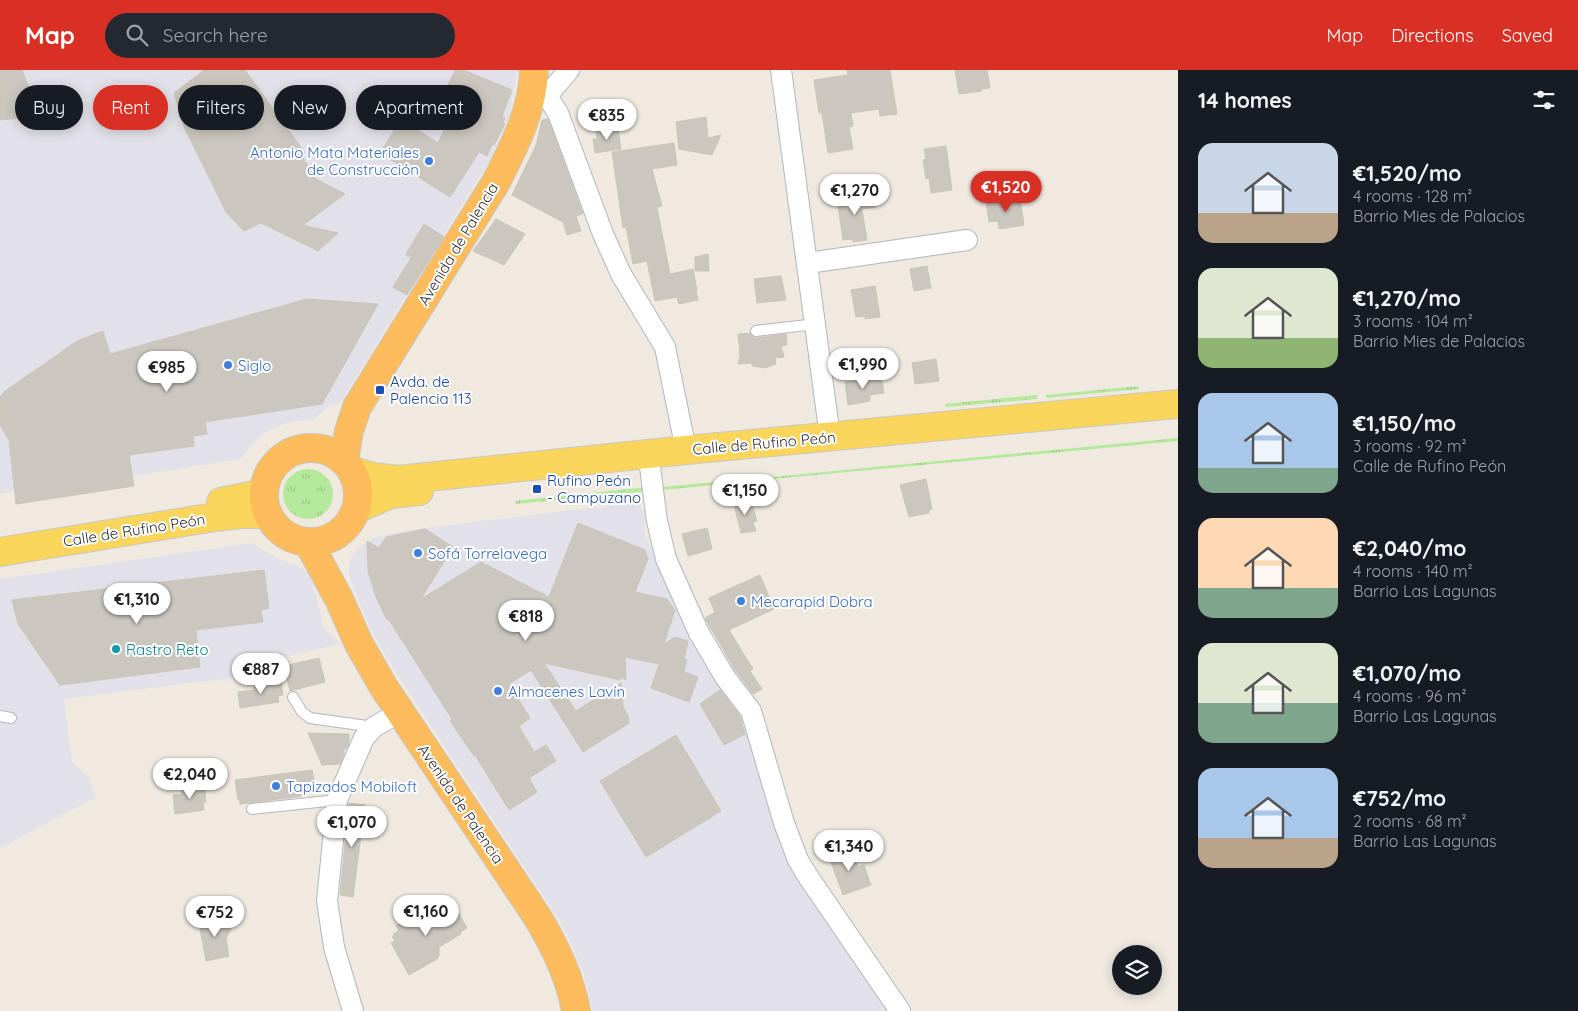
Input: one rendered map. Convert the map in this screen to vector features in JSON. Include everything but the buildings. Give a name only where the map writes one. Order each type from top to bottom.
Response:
[{"type":"highway","name":"Avenida de Palencia","points":[[348,466],[349,431],[357,407],[496,182],[514,148],[530,101],[538,85]]},
{"type":"highway","name":"Avenida de Palencia","points":[[316,448],[357,407]]},
{"type":"highway","points":[[316,448],[331,452],[348,466],[356,483],[358,496],[356,509],[344,528],[322,540],[308,542],[284,534],[275,525],[266,504],[267,478],[274,465],[286,455],[300,449],[316,448]]},
{"type":"highway","name":"Avenida de Palencia","points":[[334,535],[339,599]]},
{"type":"highway","name":"Avenida de Palencia","points":[[308,542],[339,599],[366,658],[538,918],[553,944],[565,972],[576,1011]]},
{"type":"main road","name":"Calle de Rufino Peón","points":[[348,466],[373,477],[398,480],[686,450],[1178,404]]},
{"type":"main road","name":"Calle de Rufino Peón","points":[[356,509],[391,494],[400,493],[650,467],[1178,418]]},
{"type":"main road","name":"Calle de Rufino Peón","points":[[0,536],[212,504],[266,504]]},
{"type":"main road","name":"Calle de Rufino Peón","points":[[0,552],[241,514],[266,504]]},
{"type":"street","points":[[569,70],[538,85],[558,113],[603,234],[621,274],[665,347],[686,450]]},
{"type":"street","points":[[781,70],[830,437]]},
{"type":"street","points":[[808,263],[967,240]]},
{"type":"street","points":[[650,467],[657,521],[666,559],[699,634],[726,677],[751,711],[784,823],[798,860],[900,1011]]},
{"type":"street","points":[[353,1011],[334,947],[327,901],[337,800],[364,738],[374,727],[400,712]]},
{"type":"lane","points":[[756,331],[816,324]]},
{"type":"lane","points":[[293,697],[302,712],[310,718],[374,727]]},
{"type":"lane","points":[[0,716],[11,718]]},
{"type":"lane","points":[[252,809],[337,800]]},
{"type":"shaded area","points":[[0,70],[518,70],[508,120],[491,158],[340,403],[330,405],[313,420],[293,421],[265,432],[241,459],[132,476],[134,486],[16,503],[14,491],[0,494]]},
{"type":"shaded area","name":"Almacenes Lavín","points":[[641,502],[641,510],[645,510],[644,534],[727,687],[700,703],[724,744],[749,731],[793,866],[893,1011],[593,1011],[584,974],[565,929],[397,674],[371,630],[352,584],[349,572],[350,560],[359,547],[375,537],[425,528]]},
{"type":"shaded area","name":"Rastro Reto","points":[[252,543],[280,560],[301,567],[308,573],[313,584],[323,626],[340,644],[282,657],[285,671],[64,699],[72,762],[89,778],[96,797],[0,848],[0,579]]},
{"type":"green space","points":[[1139,386],[1139,389],[1046,398],[1046,395]]},
{"type":"green space","points":[[1037,395],[1037,399],[946,407],[945,404]]},
{"type":"green space","points":[[1178,438],[1178,441],[730,483],[730,481]]},
{"type":"green space","points":[[308,469],[318,471],[326,476],[331,484],[333,494],[331,504],[326,512],[318,517],[308,519],[298,517],[290,512],[285,504],[283,494],[285,484],[290,476],[298,471]]},
{"type":"green space","points":[[714,482],[714,485],[663,490],[663,487]]},
{"type":"green space","points":[[648,487],[649,491],[516,504],[515,501]]},
{"type":"place","name":"Antonio Mata Materiales de Construcción","points":[[429,161]]},
{"type":"place","name":"Siglo","points":[[228,365]]},
{"type":"place","name":"Avda. de Palencia 113","points":[[380,390]]},
{"type":"place","name":"Rufino Peón - Campuzano","points":[[537,489]]},
{"type":"place","name":"Sofá Torrelavega","points":[[418,553]]},
{"type":"place","name":"Mecarapid Dobra","points":[[741,601]]},
{"type":"place","name":"Rastro Reto","points":[[116,649]]},
{"type":"place","name":"Almacenes Lavín","points":[[498,691]]},
{"type":"place","name":"Tapizados Mobiloft","points":[[276,786]]}]
